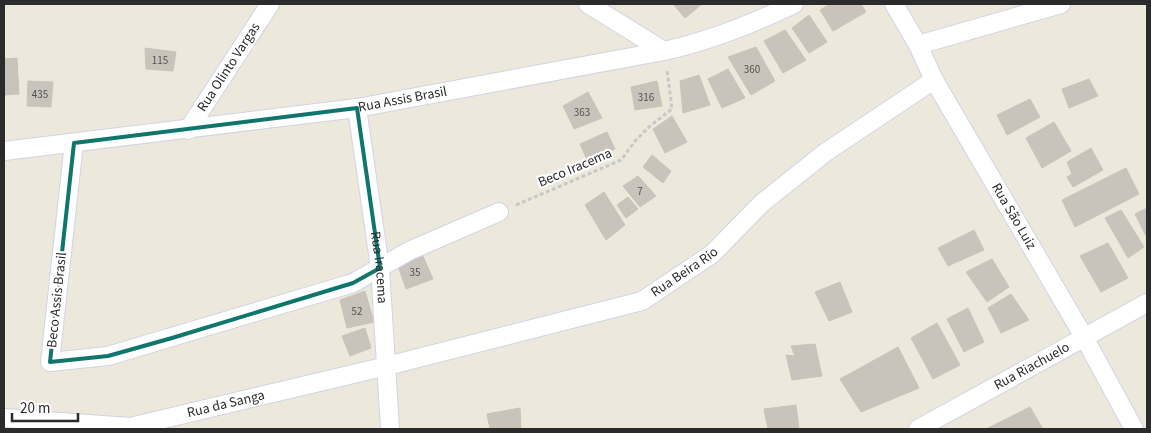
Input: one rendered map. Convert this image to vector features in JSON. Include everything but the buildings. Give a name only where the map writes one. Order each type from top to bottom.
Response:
[{"type":"street","name":"Rua Olinto Vargas","points":[[188,130],[270,4]]},
{"type":"street","points":[[588,4],[664,51]]},
{"type":"street","name":"Rua Assis Brasil","points":[[4,151],[358,108],[694,45],[759,21],[794,4]]},
{"type":"street","name":"Rua São Luiz","points":[[894,4],[918,45],[934,80],[1084,337],[1134,429]]},
{"type":"street","points":[[918,45],[1060,4]]},
{"type":"street","name":"Rua Beira Rio","points":[[387,366],[642,301],[712,254],[762,203],[826,152],[934,80]]},
{"type":"street","name":"Rua Iracema","points":[[358,108],[380,268],[390,429]]},
{"type":"street","name":"Beco Assis Brasil","points":[[74,143],[50,362],[108,356],[172,338],[353,283],[380,268]]},
{"type":"street","points":[[380,268],[409,251],[499,212]]},
{"type":"street","name":"Rua Riachuelo","points":[[918,429],[1147,303]]},
{"type":"street","name":"Rua da Sanga","points":[[4,418],[130,427],[387,366]]},
{"type":"path","name":"Beco Iracema","points":[[499,212],[621,160],[636,140],[672,109],[664,51]]},
{"type":"highlighted area","points":[[357,108],[380,268],[353,283],[172,338],[108,356],[50,362],[74,143]]}]
